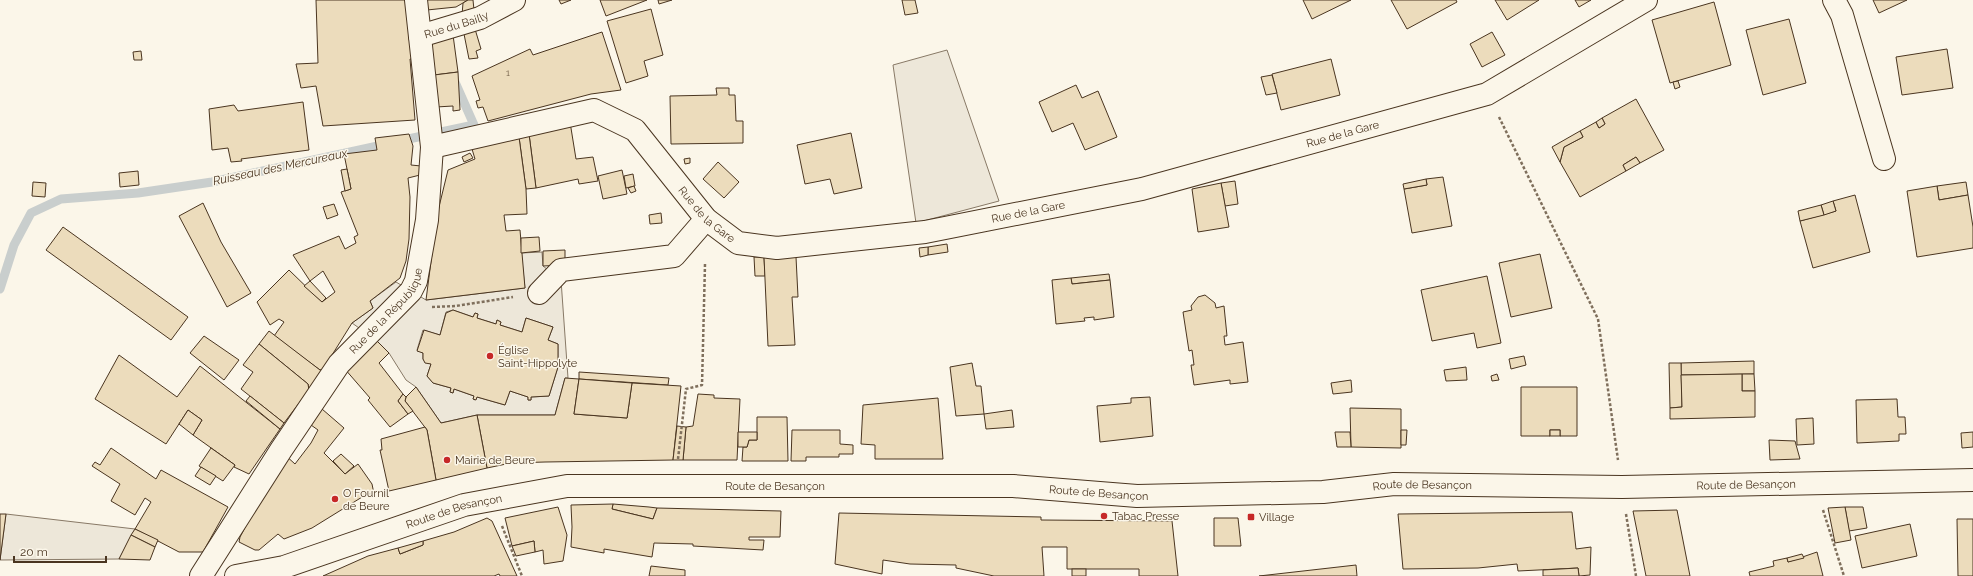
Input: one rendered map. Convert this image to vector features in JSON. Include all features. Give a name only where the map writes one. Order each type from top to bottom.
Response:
[{"type":"street","name":"Rue de la République","points":[[201,576],[281,450],[339,364],[411,291],[416,281],[427,220],[432,148],[416,0]]},
{"type":"street","name":"Rue du Bailly","points":[[420,36],[480,18],[514,0]]},
{"type":"street","name":"Rue de la Gare","points":[[432,148],[594,110],[635,130],[706,219],[738,243],[777,248],[925,232],[1142,189],[1487,94],[1646,0]]},
{"type":"street","points":[[1834,0],[1842,15],[1884,159]]},
{"type":"street","points":[[539,293],[561,270],[674,256],[706,219]]},
{"type":"street","name":"Route de Besançon","points":[[236,576],[284,567],[464,505],[567,486],[1014,486],[1137,496],[1323,492],[1394,484],[1622,488],[1973,480]]},
{"type":"path","points":[[1487,94],[1598,319],[1616,438]]},
{"type":"path","points":[[676,485],[686,389],[702,385],[705,258]]},
{"type":"path","points":[[392,309],[456,306],[539,293]]},
{"type":"path","points":[[1815,484],[1844,576]]},
{"type":"path","points":[[1622,488],[1636,576]]},
{"type":"path","points":[[491,500],[522,576]]},
{"type":"shaded area","points":[[947,50],[999,201],[916,223],[893,65]]},
{"type":"shaded area","points":[[542,252],[543,266],[561,280],[568,378],[565,378],[555,415],[477,415],[441,423],[416,387],[406,380],[389,353],[376,340],[352,323],[373,308],[370,301],[396,282],[426,300],[525,288],[521,253]],"holes":[[[453,310],[473,317],[475,313],[478,314],[477,318],[496,324],[497,320],[501,322],[500,325],[522,332],[526,318],[553,327],[548,340],[558,344],[558,367],[549,396],[531,397],[531,400],[528,400],[528,397],[510,391],[505,405],[477,397],[475,400],[473,399],[474,396],[454,389],[453,393],[450,392],[451,388],[433,383],[427,376],[431,364],[425,362],[423,359],[423,353],[417,350],[423,330],[440,335],[446,312]]]},
{"type":"shaded area","points":[[6,514],[135,529],[119,559],[0,560]]},
{"type":"building","points":[[316,0],[407,0],[414,59],[410,59],[415,120],[323,126],[316,86],[301,88],[296,64],[318,63]]},
{"type":"building","points":[[426,0],[468,0],[456,7],[427,10]]},
{"type":"building","points":[[468,0],[473,0],[474,10],[462,15],[463,3]]},
{"type":"building","points":[[559,0],[571,0],[561,4]]},
{"type":"building","points":[[600,0],[647,0],[606,16]]},
{"type":"building","points":[[658,0],[672,0],[659,4]]},
{"type":"building","points":[[902,0],[915,0],[918,13],[905,15]]},
{"type":"building","points":[[1303,0],[1351,0],[1312,19]]},
{"type":"building","points":[[1391,0],[1456,0],[1457,2],[1407,29]]},
{"type":"building","points":[[1495,0],[1539,0],[1507,20]]},
{"type":"building","points":[[1575,0],[1591,0],[1579,7]]},
{"type":"building","points":[[1873,0],[1907,0],[1879,13]]},
{"type":"building","points":[[1714,2],[1731,65],[1670,83],[1652,20]]},
{"type":"building","points":[[651,9],[663,55],[644,61],[648,76],[626,83],[607,21]]},
{"type":"building","points":[[1789,19],[1806,83],[1763,95],[1746,30]]},
{"type":"building","points":[[475,29],[481,49],[476,51],[478,58],[469,59],[464,34]]},
{"type":"building","points":[[602,32],[621,90],[591,94],[488,121],[483,107],[478,108],[476,101],[480,100],[472,76],[530,49],[533,55]]},
{"type":"building","points":[[1492,32],[1505,55],[1482,67],[1470,44]]},
{"type":"building","points":[[453,35],[458,72],[434,75],[431,44]]},
{"type":"building","points":[[1947,49],[1953,88],[1902,95],[1896,57]]},
{"type":"building","points":[[141,51],[142,60],[134,60],[133,52]]},
{"type":"building","points":[[1331,59],[1340,95],[1281,110],[1272,74]]},
{"type":"building","points":[[458,72],[460,110],[453,111],[453,106],[436,107],[434,75]]},
{"type":"building","points":[[1272,75],[1277,93],[1266,95],[1261,77]]},
{"type":"building","points":[[1678,81],[1680,87],[1675,89],[1673,82]]},
{"type":"building","points":[[1076,85],[1082,98],[1098,91],[1117,137],[1085,150],[1073,123],[1052,132],[1039,102]]},
{"type":"building","points":[[716,88],[729,88],[729,95],[735,95],[736,121],[743,121],[743,143],[671,144],[670,96],[717,95]]},
{"type":"building","points":[[1636,99],[1664,150],[1640,163],[1636,157],[1623,165],[1626,171],[1580,197],[1560,162],[1564,147],[1583,137],[1580,131],[1596,122],[1599,128],[1605,124],[1602,118]]},
{"type":"building","points":[[303,102],[309,150],[241,159],[242,161],[231,162],[228,148],[212,150],[209,109],[234,105],[238,111]]},
{"type":"building","points":[[1602,118],[1605,124],[1599,128],[1596,122]]},
{"type":"building","points":[[570,122],[576,159],[593,157],[598,181],[579,184],[578,179],[536,188],[529,134]]},
{"type":"building","points":[[1580,131],[1583,137],[1564,147],[1560,162],[1552,147]]},
{"type":"building","points":[[851,133],[862,188],[834,194],[830,179],[805,184],[797,145]]},
{"type":"building","points":[[409,134],[413,146],[411,165],[421,166],[420,175],[408,178],[410,197],[409,239],[406,261],[400,278],[370,301],[373,308],[352,323],[322,370],[320,370],[274,336],[284,322],[279,319],[270,325],[257,302],[289,270],[322,302],[335,292],[323,271],[310,281],[293,255],[339,236],[345,249],[356,243],[354,237],[358,235],[341,192],[351,189],[344,154],[377,150],[375,138]]},
{"type":"building","points":[[529,134],[536,188],[526,189],[519,137]]},
{"type":"building","points":[[519,137],[526,189],[527,214],[504,215],[506,231],[520,230],[525,288],[426,300],[437,215],[448,170],[475,159],[472,149]]},
{"type":"building","points":[[470,153],[473,158],[464,162],[462,157]]},
{"type":"building","points":[[1636,157],[1640,163],[1626,171],[1623,165]]},
{"type":"building","points":[[690,158],[690,163],[685,164],[684,159]]},
{"type":"building","points":[[718,162],[739,182],[724,198],[703,179]]},
{"type":"building","points":[[347,169],[351,189],[345,191],[341,170]]},
{"type":"building","points":[[622,170],[627,194],[603,199],[598,176]]},
{"type":"building","points":[[138,171],[139,185],[120,187],[119,173]]},
{"type":"building","points":[[633,174],[635,186],[626,188],[624,176]]},
{"type":"building","points":[[1443,177],[1452,226],[1412,233],[1404,189],[1427,185],[1426,179]]},
{"type":"building","points":[[1426,179],[1427,185],[1404,189],[1403,184]]},
{"type":"building","points":[[1235,181],[1238,204],[1225,206],[1221,183]]},
{"type":"building","points":[[33,182],[46,183],[45,197],[32,196]]},
{"type":"building","points":[[1966,182],[1968,195],[1939,200],[1937,186]]},
{"type":"building","points":[[1221,183],[1229,227],[1198,232],[1192,189]]},
{"type":"building","points":[[634,186],[636,191],[631,193],[628,188]]},
{"type":"building","points":[[1937,186],[1939,200],[1968,195],[1973,227],[1973,248],[1917,257],[1907,191]]},
{"type":"building","points":[[1855,195],[1870,252],[1813,268],[1800,221],[1836,211],[1833,201]]},
{"type":"building","points":[[1833,201],[1836,211],[1824,215],[1821,205]]},
{"type":"building","points":[[203,203],[221,242],[251,293],[227,307],[179,216]]},
{"type":"building","points":[[334,204],[338,215],[327,219],[323,207]]},
{"type":"building","points":[[1821,205],[1824,215],[1800,221],[1798,211]]},
{"type":"building","points":[[661,213],[662,223],[650,224],[649,215]]},
{"type":"building","points":[[63,227],[188,317],[171,340],[46,250]]},
{"type":"building","points":[[539,237],[540,251],[521,253],[521,238]]},
{"type":"building","points":[[947,244],[948,252],[928,255],[928,247]]},
{"type":"building","points":[[928,247],[928,255],[920,257],[919,248]]},
{"type":"building","points":[[565,250],[565,265],[543,266],[543,251]]},
{"type":"building","points":[[1540,254],[1552,308],[1511,317],[1499,263]]},
{"type":"building","points":[[754,257],[764,257],[765,276],[755,276]]},
{"type":"building","points":[[764,257],[796,257],[798,297],[792,297],[795,345],[768,346]]},
{"type":"building","points":[[1109,274],[1110,280],[1072,284],[1071,278]]},
{"type":"building","points":[[1487,276],[1501,343],[1477,348],[1474,333],[1432,341],[1421,290]]},
{"type":"building","points":[[1071,278],[1072,284],[1110,280],[1114,317],[1094,320],[1094,317],[1084,318],[1085,321],[1056,324],[1052,280]]},
{"type":"building","points":[[310,281],[326,298],[322,302],[304,286]]},
{"type":"building","points":[[1205,295],[1215,303],[1216,308],[1224,306],[1227,336],[1224,336],[1225,345],[1243,342],[1248,382],[1230,384],[1230,380],[1194,385],[1191,365],[1194,365],[1192,350],[1189,351],[1183,312],[1192,310],[1191,306],[1198,297]]},
{"type":"building","name":"Église Saint-Hippolyte","points":[[453,310],[473,317],[475,313],[478,314],[477,318],[496,324],[497,320],[501,322],[500,325],[522,332],[526,318],[553,327],[548,340],[558,344],[558,367],[549,396],[531,397],[531,400],[528,400],[528,397],[510,391],[505,405],[477,397],[476,400],[473,399],[474,396],[454,389],[453,393],[450,392],[451,388],[433,383],[427,376],[431,364],[425,363],[423,353],[417,351],[424,330],[440,335],[446,313]]},
{"type":"building","points":[[269,331],[322,370],[309,390],[308,384],[259,344]]},
{"type":"building","points":[[204,336],[239,360],[224,380],[190,353]]},
{"type":"building","points":[[376,340],[389,353],[379,363],[403,394],[398,401],[408,414],[390,427],[368,400],[370,398],[344,368]]},
{"type":"building","points":[[259,344],[308,384],[309,390],[284,423],[241,389],[253,372],[243,365]]},
{"type":"building","points":[[119,355],[177,397],[200,366],[280,429],[249,474],[234,467],[235,465],[193,435],[202,420],[188,410],[166,444],[95,399]]},
{"type":"building","points":[[1524,356],[1526,365],[1511,369],[1509,359]]},
{"type":"building","points":[[1754,361],[1754,374],[1681,375],[1681,363]]},
{"type":"building","points":[[972,363],[976,386],[981,386],[984,414],[956,416],[950,367]]},
{"type":"building","points":[[1669,363],[1681,363],[1682,407],[1670,408]]},
{"type":"building","points":[[1466,367],[1467,380],[1446,381],[1444,370]]},
{"type":"building","points":[[579,372],[669,378],[668,385],[579,379]]},
{"type":"building","points":[[1497,374],[1499,380],[1492,381],[1491,376]]},
{"type":"building","points":[[1742,374],[1754,374],[1755,391],[1742,391]]},
{"type":"building","points":[[1742,374],[1742,391],[1755,391],[1755,417],[1670,419],[1670,408],[1682,407],[1681,375]]},
{"type":"building","points":[[565,378],[579,379],[574,414],[627,418],[632,383],[681,386],[673,460],[511,463],[487,468],[477,415],[555,415]]},
{"type":"building","points":[[579,379],[632,383],[627,418],[574,414]]},
{"type":"building","points":[[1351,380],[1352,392],[1333,394],[1331,383]]},
{"type":"building","points":[[416,387],[441,423],[477,415],[487,468],[436,480],[427,430],[405,401],[406,397]]},
{"type":"building","points":[[1521,387],[1577,387],[1577,436],[1560,436],[1560,430],[1550,430],[1550,436],[1521,436]]},
{"type":"building","points":[[403,394],[406,397],[405,401],[413,411],[408,414],[398,401]]},
{"type":"building","points":[[698,394],[714,395],[714,398],[740,399],[737,460],[683,460],[686,427],[693,426]]},
{"type":"building","points":[[250,396],[284,423],[280,429],[246,401]]},
{"type":"building","points":[[1150,397],[1153,436],[1100,442],[1097,406],[1131,403],[1131,398]]},
{"type":"building","points":[[938,398],[943,459],[875,459],[875,445],[861,444],[863,405]]},
{"type":"building","points":[[1897,399],[1898,417],[1905,417],[1906,434],[1899,434],[1899,441],[1857,443],[1856,400]]},
{"type":"building","points":[[1350,408],[1401,409],[1401,448],[1351,447]]},
{"type":"building","points":[[322,409],[344,428],[324,453],[345,474],[358,464],[372,484],[374,494],[367,494],[312,528],[284,539],[278,534],[259,550],[255,550],[239,542],[240,537],[284,454],[295,464],[311,443],[318,430],[311,425]]},
{"type":"building","points":[[188,410],[202,420],[193,435],[179,424]]},
{"type":"building","points":[[1012,410],[1014,427],[986,429],[984,414]]},
{"type":"building","points":[[757,417],[787,417],[788,461],[742,461],[743,447],[747,447],[749,440],[757,440]]},
{"type":"building","points":[[1813,418],[1814,444],[1797,445],[1796,419]]},
{"type":"building","points":[[677,426],[686,427],[683,460],[673,460]]},
{"type":"building","points":[[425,427],[427,430],[436,480],[389,491],[380,450],[382,450],[381,439]]},
{"type":"building","points":[[792,430],[840,430],[840,444],[853,445],[853,454],[839,454],[839,457],[806,457],[806,461],[791,461]]},
{"type":"building","points":[[1401,430],[1407,430],[1406,445],[1401,445]]},
{"type":"building","points":[[1550,430],[1560,430],[1560,436],[1550,436]]},
{"type":"building","points":[[738,432],[757,432],[757,440],[749,440],[747,447],[738,447]]},
{"type":"building","points":[[1335,432],[1350,432],[1351,447],[1337,447]]},
{"type":"building","points":[[1973,432],[1973,447],[1962,448],[1961,433]]},
{"type":"building","points":[[1769,440],[1795,441],[1800,459],[1770,460]]},
{"type":"building","points":[[111,448],[156,479],[161,470],[228,507],[203,552],[179,552],[135,529],[151,502],[145,498],[135,515],[111,501],[120,484],[92,466],[95,462],[100,465]]},
{"type":"building","points":[[211,448],[235,465],[223,481],[199,466]]},
{"type":"building","points":[[341,454],[354,466],[345,474],[333,461]]},
{"type":"building","points":[[201,467],[216,476],[210,485],[195,476]]},
{"type":"building","points":[[613,504],[657,508],[653,519],[612,509]]},
{"type":"building","points":[[613,504],[612,509],[653,519],[657,508],[781,511],[780,537],[749,537],[749,540],[764,540],[763,550],[693,546],[693,544],[654,543],[652,557],[604,549],[604,553],[571,547],[571,505]]},
{"type":"building","points":[[558,507],[567,535],[563,561],[544,564],[543,550],[535,552],[534,541],[512,546],[505,518]]},
{"type":"building","points":[[1845,507],[1863,507],[1867,528],[1849,531]]},
{"type":"building","points":[[1845,507],[1851,540],[1835,543],[1828,508]]},
{"type":"building","points":[[1677,510],[1690,576],[1646,576],[1633,511]]},
{"type":"building","points":[[1572,512],[1576,549],[1591,547],[1590,575],[1579,576],[1578,568],[1518,571],[1517,564],[1478,568],[1403,569],[1398,514]]},
{"type":"building","points":[[839,513],[1041,517],[1041,520],[1172,521],[1178,576],[1139,576],[1139,569],[1067,569],[1067,547],[1042,547],[1044,576],[994,576],[956,568],[956,565],[910,564],[883,560],[882,574],[835,564]]},
{"type":"building","points":[[0,514],[6,514],[0,560]]},
{"type":"building","points":[[487,518],[492,521],[517,576],[500,576],[499,574],[494,576],[323,576],[368,556],[398,548],[400,554],[423,545],[423,541],[454,532]]},
{"type":"building","points":[[1214,518],[1238,518],[1241,546],[1214,546]]},
{"type":"building","points":[[1957,519],[1973,519],[1973,576],[1958,576]]},
{"type":"building","points":[[1910,524],[1917,556],[1862,568],[1855,536]]},
{"type":"building","points":[[135,529],[158,540],[155,547],[131,535]]},
{"type":"building","points":[[131,535],[155,547],[150,560],[119,559]]},
{"type":"building","points":[[423,541],[423,545],[400,554],[398,548]]},
{"type":"building","points":[[534,541],[535,552],[516,556],[512,546]]},
{"type":"building","points":[[1817,552],[1823,576],[1750,576],[1749,572],[1774,566],[1773,561],[1787,558],[1788,562]]},
{"type":"building","points":[[1802,554],[1804,558],[1788,562],[1787,558]]},
{"type":"building","points":[[1356,565],[1357,576],[1259,576]]},
{"type":"building","points":[[651,566],[685,570],[685,576],[649,576]]},
{"type":"building","points":[[1578,568],[1579,576],[1543,576],[1543,570]]},
{"type":"building","points":[[1072,569],[1086,569],[1086,576],[1072,576]]},
{"type":"waterway","name":"Ruisseau des Mercureaux","points":[[399,141],[474,125],[455,82]]},
{"type":"waterway","name":"Ruisseau des Mercureaux","points":[[0,289],[14,245],[31,213],[61,199],[138,193],[212,182],[387,144]]},
{"type":"place","name":"Église Saint-Hippolyte","points":[[490,356]]},
{"type":"place","name":"Mairie de Beure","points":[[447,460]]},
{"type":"place","name":"O Fournil de Beure","points":[[335,499]]},
{"type":"place","name":"Tabac Presse","points":[[1104,516]]},
{"type":"place","name":"Village","points":[[1251,517]]}]
